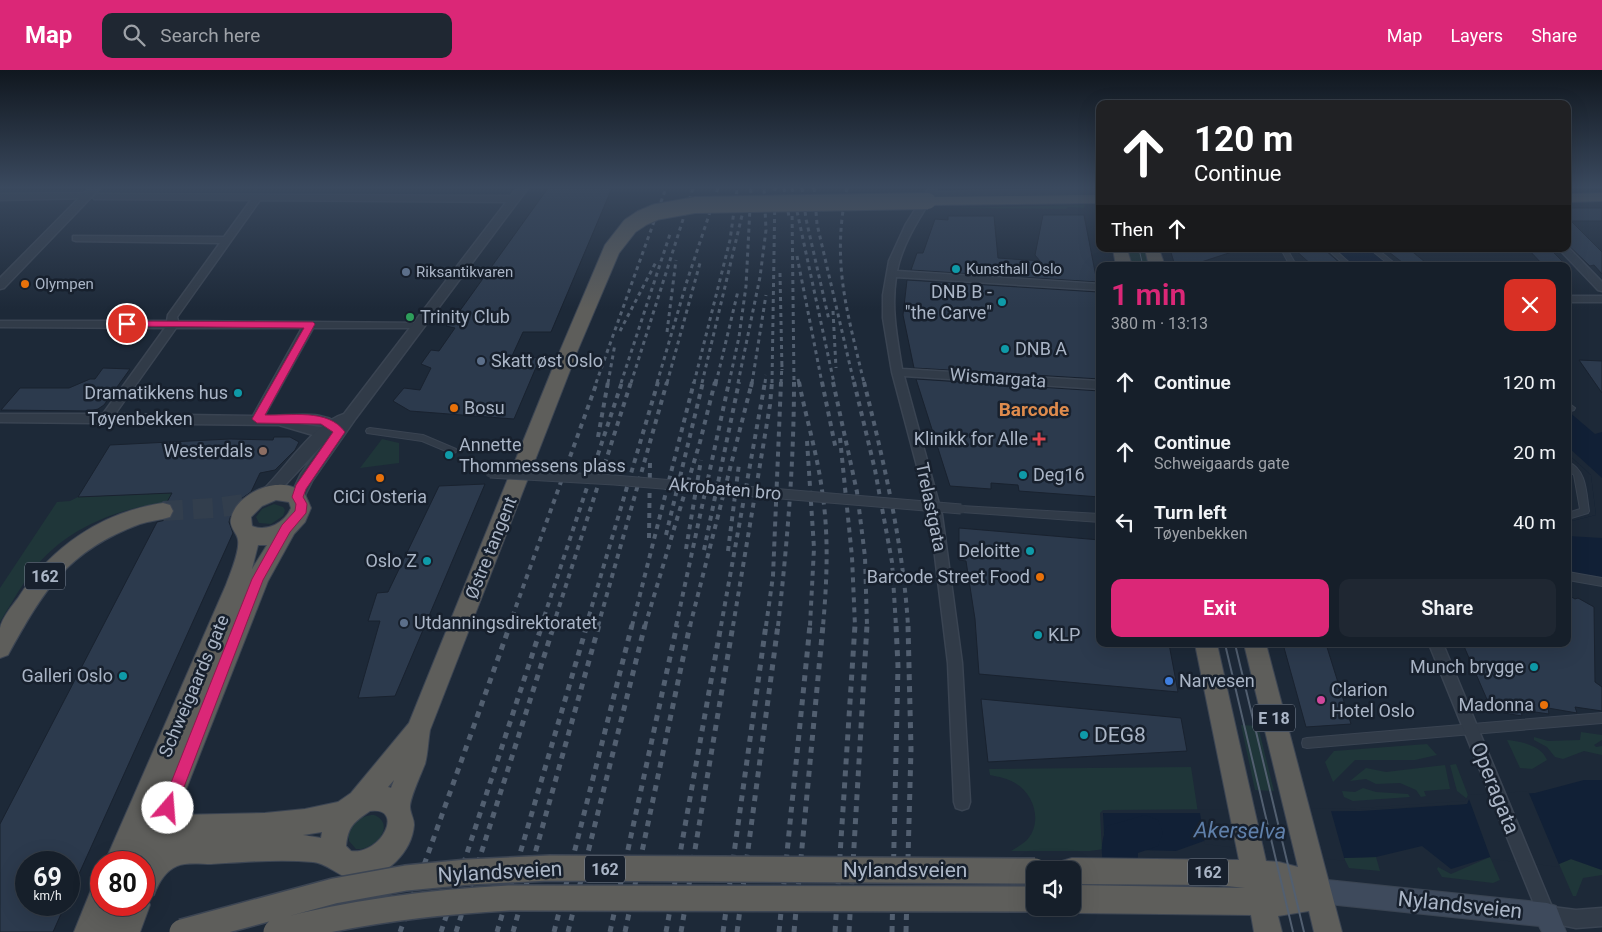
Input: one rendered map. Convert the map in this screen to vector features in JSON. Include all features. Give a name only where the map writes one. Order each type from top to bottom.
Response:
[{"type":"highway","name":"Østre tangent","points":[[397,807],[412,761],[418,730],[610,250],[627,228]]},
{"type":"highway","points":[[285,492],[297,497],[301,504],[300,513],[286,529],[270,535],[252,536],[241,528],[243,513],[252,503],[268,494],[285,492]]},
{"type":"highway","name":"162","points":[[0,648],[31,595],[58,561],[78,544],[113,527],[159,518]]},
{"type":"highway","name":"Schweigaards gate","points":[[145,851],[172,794],[258,579],[286,529]]},
{"type":"highway","name":"Schweigaards gate","points":[[124,851],[238,584],[252,536]]},
{"type":"highway","points":[[1207,647],[1268,932]]},
{"type":"highway","name":"E 18","points":[[1256,647],[1328,932]]},
{"type":"highway","name":"Østre tangent","points":[[353,807],[418,730]]},
{"type":"highway","points":[[172,794],[168,816],[172,825],[177,828]]},
{"type":"highway","points":[[130,851],[152,836],[177,828],[282,824],[318,820],[372,798],[382,798],[390,801],[397,807],[401,816],[401,828],[397,840],[377,860],[364,865],[352,866],[341,862],[334,855],[314,849],[269,848],[180,852],[169,855],[155,867]]},
{"type":"highway","points":[[334,855],[331,841],[335,826],[353,807]]},
{"type":"highway","name":"Nylandsveien","points":[[1081,871],[1160,871],[1253,864],[1302,880],[1318,891]]},
{"type":"highway","name":"Nylandsveien","points":[[182,932],[322,894],[385,881],[480,871],[550,868],[1026,871]]},
{"type":"highway","name":"162","points":[[1081,899],[1297,902],[1318,891]]},
{"type":"highway","name":"Nylandsveien","points":[[276,932],[382,909],[476,898],[1026,899]]},
{"type":"highway","points":[[88,932],[94,916]]},
{"type":"highway","points":[[108,932],[115,916]]},
{"type":"highway","points":[[126,932],[132,916]]},
{"type":"main road","name":"Nylandsveien","points":[[1318,891],[1550,923]]},
{"type":"street","points":[[0,285],[53,232],[60,228]]},
{"type":"street","points":[[106,419],[173,324],[172,317],[236,228]]},
{"type":"street","points":[[268,494],[332,430],[351,416],[492,228]]},
{"type":"street","name":"Trelastgata","points":[[910,228],[898,249],[888,295],[888,318],[897,372],[936,515],[955,663],[962,802]]},
{"type":"street","points":[[76,238],[228,240]]},
{"type":"street","points":[[1334,252],[1345,262]]},
{"type":"street","points":[[1377,252],[1389,262]]},
{"type":"street","points":[[1567,252],[1602,288]]},
{"type":"street","points":[[892,274],[1096,287]]},
{"type":"street","points":[[1571,300],[1602,299]]},
{"type":"street","points":[[0,324],[419,325]]},
{"type":"street","points":[[257,419],[310,324]]},
{"type":"street","name":"Wismargata","points":[[897,372],[1096,385]]},
{"type":"street","name":"Tøyenbekken","points":[[0,418],[257,419],[281,421],[298,428],[332,430]]},
{"type":"street","points":[[297,497],[332,430]]},
{"type":"street","points":[[370,431],[423,438],[453,451]]},
{"type":"street","points":[[1571,468],[1578,474],[1585,511],[1571,515]]},
{"type":"street","name":"Akrobaten bro","points":[[487,472],[614,480],[961,508]]},
{"type":"street","points":[[961,508],[1096,518]]},
{"type":"street","points":[[1571,577],[1602,582]]},
{"type":"street","name":"Operagata","points":[[1437,647],[1550,923]]},
{"type":"street","name":"Operagata","points":[[1308,744],[1602,718]]},
{"type":"street","name":"Nylandsveien","points":[[1550,923],[1570,919],[1602,917]]},
{"type":"green space","points":[[1127,252],[1148,252],[1150,262],[1128,262]]},
{"type":"green space","points":[[382,439],[399,443],[399,463],[360,468]]},
{"type":"green space","points":[[172,493],[167,503],[148,505],[110,516],[74,533],[58,545],[43,558],[31,573],[0,622],[0,588],[57,502],[70,501],[78,497]]},
{"type":"green space","points":[[274,504],[283,507],[285,510],[283,516],[271,524],[259,523],[256,517],[262,509]]},
{"type":"green space","points":[[1241,725],[1258,726],[1274,791],[1255,790]]},
{"type":"green space","points":[[1581,732],[1602,735],[1602,740],[1594,745],[1596,747],[1602,746],[1602,755],[1584,751],[1563,759],[1555,757],[1547,747],[1534,740],[1534,737],[1548,741],[1580,740]]},
{"type":"green space","points":[[1507,740],[1524,743],[1536,748],[1541,751],[1547,760],[1532,769],[1520,768]]},
{"type":"green space","points":[[1427,744],[1437,755],[1415,760],[1355,760],[1333,782],[1325,762],[1334,751]]},
{"type":"green space","points":[[1456,764],[1469,798],[1466,798],[1457,791],[1450,765]]},
{"type":"green space","points":[[1445,765],[1450,789],[1424,791],[1426,796],[1421,797],[1416,790],[1400,783],[1376,784],[1366,779],[1350,781],[1366,768],[1386,772]]},
{"type":"green space","points":[[1191,767],[1198,813],[1104,849],[1090,851],[1011,851],[1027,840],[1032,833],[1035,825],[1034,809],[1022,788],[1009,780],[990,775],[989,769]]},
{"type":"green space","points":[[1363,788],[1376,792],[1408,794],[1410,797],[1353,801],[1344,797],[1342,791],[1355,792]]},
{"type":"green space","points":[[374,815],[381,819],[384,824],[381,836],[370,846],[356,849],[349,841],[352,826],[359,819]]},
{"type":"green space","points":[[1376,857],[1380,871],[1349,868],[1344,858]]},
{"type":"green space","points":[[1490,857],[1500,880],[1493,883],[1442,877],[1437,869],[1438,867],[1451,874]]},
{"type":"green space","points":[[1571,859],[1602,870],[1602,875],[1583,878],[1576,896],[1573,896],[1559,864]]},
{"type":"water","points":[[1339,252],[1373,252],[1385,262],[1350,262]]},
{"type":"water","points":[[1571,414],[1595,434],[1602,432],[1602,579],[1571,574],[1571,521],[1596,515],[1591,475],[1571,457]]},
{"type":"water","points":[[1584,780],[1602,780],[1602,870],[1571,859],[1559,864],[1490,857],[1451,869],[1422,846],[1376,857],[1344,858],[1204,841],[1176,851],[1104,849],[1103,813],[1361,811],[1467,804],[1469,798],[1535,793]]},
{"type":"pier","points":[[1571,450],[1602,478],[1602,538],[1571,536],[1571,521],[1596,515],[1591,475],[1571,457]]},
{"type":"pier","points":[[1528,791],[1560,867],[1491,859],[1469,799],[1467,804],[1331,811],[1345,861],[1205,844],[1200,813],[1103,813],[1104,849],[1154,851],[1155,853],[1114,853],[1102,850],[1100,813],[1103,810],[1360,808],[1465,801],[1468,795]]},
{"type":"building","points":[[519,228],[595,228],[551,332],[523,332],[512,356],[540,358],[514,419],[410,411],[393,401],[404,388],[420,390],[431,368],[421,364],[431,350],[439,351],[455,328],[446,326],[457,311],[459,312]]},
{"type":"building","points":[[932,228],[995,228],[998,258],[1040,261],[1035,255],[1040,228],[1087,228],[1096,282],[911,270],[917,253],[923,253]]},
{"type":"building","points":[[1571,228],[1578,228],[1602,252],[1602,274],[1594,265],[1590,266],[1571,248]]},
{"type":"building","points":[[1171,252],[1232,252],[1201,262],[1174,262]]},
{"type":"building","points":[[1297,252],[1327,252],[1339,262],[1309,262]]},
{"type":"building","points":[[1389,252],[1413,252],[1425,262],[1402,262]]},
{"type":"building","points":[[1531,252],[1553,252],[1563,262],[1540,262]]},
{"type":"building","points":[[907,280],[1096,292],[1096,379],[914,368],[903,315]]},
{"type":"building","points":[[1579,360],[1602,361],[1602,393]]},
{"type":"building","points":[[103,368],[130,369],[104,405],[98,409],[90,411],[1,410],[20,388],[69,388],[90,379],[95,379]]},
{"type":"building","points":[[916,379],[1096,391],[1096,497],[1019,491],[1018,485],[991,483],[991,489],[950,486]]},
{"type":"building","name":"Galleri Oslo","points":[[274,437],[290,437],[299,442],[295,450],[275,470],[260,473],[251,492],[241,499],[232,511],[229,522],[233,533],[80,872],[80,851],[15,851],[15,916],[60,916],[53,932],[0,932],[0,824],[157,522],[170,519],[175,512],[172,504],[167,502],[172,493],[78,497],[110,445],[230,439],[273,440]]},
{"type":"building","name":"Oslo Z","points":[[485,484],[395,696],[358,698],[380,621],[368,621],[377,593],[388,592],[439,486]]},
{"type":"building","name":"KLP","points":[[959,528],[1096,540],[1096,647],[1170,647],[1178,692],[979,674],[975,619],[966,561],[959,560]]},
{"type":"building","name":"Munch brygge","points":[[1571,597],[1575,599],[1578,598],[1594,607],[1595,682],[1602,687],[1602,711],[1575,707],[1577,713],[1548,708],[1549,714],[1521,710],[1522,716],[1492,711],[1464,647],[1571,647]]},
{"type":"building","name":"Clarion Hotel Oslo","points":[[1284,647],[1327,647],[1351,724],[1306,727]]},
{"type":"building","name":"DEG8","points":[[981,699],[1181,718],[1187,751],[988,762]]},
{"type":"waterway","name":"Akerselva","points":[[1120,861],[1120,839],[1145,833]]},
{"type":"tunnel","points":[[163,511],[214,508],[252,503]]},
{"type":"tram line","points":[[1140,252],[1142,262]]},
{"type":"tram line","points":[[1226,647],[1293,932]]},
{"type":"tram line","points":[[1236,647],[1304,932]]},
{"type":"railway","points":[[596,383],[652,228]]},
{"type":"railway","points":[[631,383],[680,228]]},
{"type":"railway","points":[[657,383],[705,228]]},
{"type":"railway","points":[[694,383],[732,228]]},
{"type":"railway","points":[[702,383],[739,228]]},
{"type":"railway","points":[[729,383],[739,337],[746,286],[749,228]]},
{"type":"railway","points":[[738,383],[760,277],[766,228]]},
{"type":"railway","points":[[772,383],[774,228]]},
{"type":"railway","points":[[792,228],[794,382]]},
{"type":"railway","points":[[801,228],[834,383]]},
{"type":"railway","points":[[808,228],[829,320]]},
{"type":"railway","points":[[818,228],[854,383]]},
{"type":"railway","points":[[841,228],[843,286],[864,383]]},
{"type":"railway","points":[[621,383],[670,234]]},
{"type":"railway","points":[[797,256],[822,383]]},
{"type":"railway","points":[[667,332],[676,260]]},
{"type":"railway","points":[[620,331],[656,262]]},
{"type":"railway","points":[[667,383],[700,263]]},
{"type":"railway","points":[[780,273],[782,366]]},
{"type":"railway","points":[[716,383],[738,291]]},
{"type":"railway","points":[[752,383],[766,295]]},
{"type":"railway","points":[[833,311],[836,368]]},
{"type":"railway","points":[[608,383],[615,344]]},
{"type":"railway","points":[[781,383],[782,366]]},
{"type":"railway","points":[[765,383],[766,375]]},
{"type":"railway","points":[[715,383],[716,379]]},
{"type":"railway","points":[[798,379],[799,383]]},
{"type":"railway","points":[[509,626],[597,382]]},
{"type":"railway","points":[[598,437],[608,382]]},
{"type":"railway","points":[[541,626],[622,382]]},
{"type":"railway","points":[[553,626],[631,382]]},
{"type":"railway","points":[[586,626],[658,382]]},
{"type":"railway","points":[[598,626],[667,382]]},
{"type":"railway","points":[[632,626],[694,382]]},
{"type":"railway","points":[[666,535],[703,382]]},
{"type":"railway","points":[[645,626],[700,442],[715,382]]},
{"type":"railway","points":[[715,386],[716,382]]},
{"type":"railway","points":[[676,626],[729,382]]},
{"type":"railway","points":[[704,550],[739,382]]},
{"type":"railway","points":[[690,626],[752,382],[751,387]]},
{"type":"railway","points":[[721,626],[765,382]]},
{"type":"railway","points":[[733,626],[770,405],[772,382]]},
{"type":"railway","points":[[766,626],[773,576],[781,382]]},
{"type":"railway","points":[[778,626],[789,504],[794,382]]},
{"type":"railway","points":[[799,382],[820,476],[826,524],[827,558],[823,626]]},
{"type":"railway","points":[[822,382],[836,450]]},
{"type":"railway","points":[[833,382],[857,492],[865,557],[867,625]]},
{"type":"railway","points":[[854,382],[875,470],[892,562],[896,626]]},
{"type":"railway","points":[[864,382],[897,534],[908,626]]},
{"type":"railway","points":[[840,438],[852,557],[855,625]]},
{"type":"railway","points":[[807,441],[814,548],[810,626]]},
{"type":"railway","points":[[686,549],[701,460]]},
{"type":"railway","points":[[649,538],[650,461]]},
{"type":"railway","points":[[728,551],[739,464]]},
{"type":"railway","points":[[400,932],[510,625]]},
{"type":"railway","points":[[441,932],[542,625]]},
{"type":"railway","points":[[456,932],[554,625]]},
{"type":"railway","points":[[497,932],[587,625]]},
{"type":"railway","points":[[513,932],[599,625]]},
{"type":"railway","points":[[554,932],[632,625]]},
{"type":"railway","points":[[568,932],[645,625]]},
{"type":"railway","points":[[610,932],[677,625]]},
{"type":"railway","points":[[625,932],[690,625]]},
{"type":"railway","points":[[666,932],[721,625]]},
{"type":"railway","points":[[681,932],[733,625]]},
{"type":"railway","points":[[723,932],[766,625]]},
{"type":"railway","points":[[737,932],[778,625]]},
{"type":"railway","points":[[779,932],[810,625]]},
{"type":"railway","points":[[794,932],[823,625]]},
{"type":"railway","points":[[835,932],[855,625]]},
{"type":"railway","points":[[849,932],[867,625]]},
{"type":"railway","points":[[892,932],[898,666],[896,625]]},
{"type":"railway","points":[[906,932],[911,749],[908,625]]},
{"type":"place","name":"Kunsthall Oslo","points":[[956,269]]},
{"type":"place","name":"Riksantikvaren","points":[[406,272]]},
{"type":"place","name":"Olympen","points":[[25,284]]},
{"type":"place","name":"DNB B - \"the Carve\"","points":[[1002,302]]},
{"type":"place","name":"Trinity Club","points":[[410,317]]},
{"type":"place","name":"DNB A","points":[[1005,349]]},
{"type":"place","name":"Skatt øst Oslo","points":[[481,361]]},
{"type":"place","name":"Dramatikkens hus","points":[[238,393]]},
{"type":"place","name":"Bosu","points":[[454,408]]},
{"type":"place","name":"Klinikk for Alle","points":[[1039,439]]},
{"type":"place","name":"Westerdals","points":[[263,451]]},
{"type":"place","name":"Annette Thommessens plass","points":[[449,455]]},
{"type":"place","name":"Deg16","points":[[1023,475]]},
{"type":"place","name":"CiCi Osteria","points":[[380,478]]},
{"type":"place","name":"Deloitte","points":[[1030,551]]},
{"type":"place","name":"Oslo Z","points":[[427,561]]},
{"type":"place","name":"Barcode Street Food","points":[[1040,577]]},
{"type":"place","name":"Utdanningsdirektoratet","points":[[404,623]]},
{"type":"place","name":"KLP","points":[[1038,635]]},
{"type":"place","name":"Munch brygge","points":[[1534,667]]},
{"type":"place","name":"Galleri Oslo","points":[[123,676]]},
{"type":"place","name":"Narvesen","points":[[1169,681]]},
{"type":"place","name":"Clarion Hotel Oslo","points":[[1321,700]]},
{"type":"place","name":"Madonna","points":[[1544,705]]},
{"type":"place","name":"DEG8","points":[[1084,735]]},
{"type":"district","name":"Barcode","points":[[1034,409]]},
{"type":"route","points":[[127,324],[310,324],[283,376],[257,419],[281,421],[322,420],[333,425],[339,432],[300,488],[297,497],[301,504],[300,513],[286,529],[258,579],[168,808]]}]
